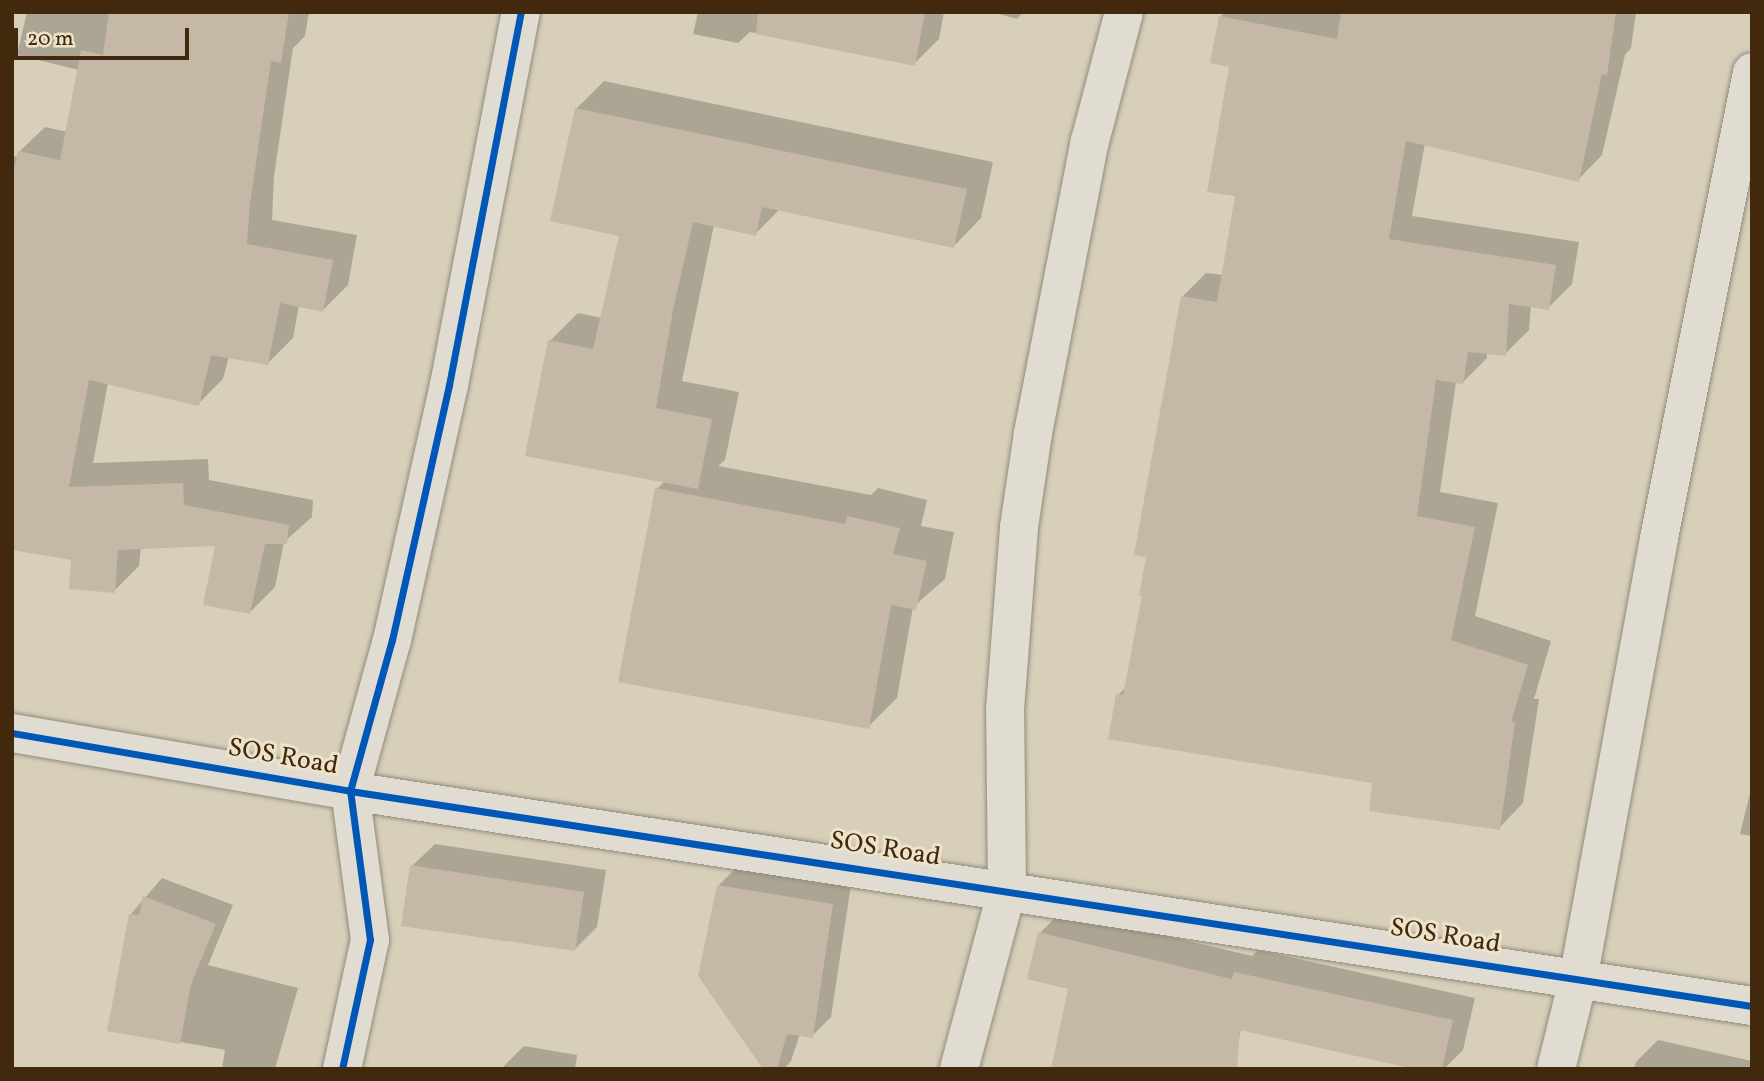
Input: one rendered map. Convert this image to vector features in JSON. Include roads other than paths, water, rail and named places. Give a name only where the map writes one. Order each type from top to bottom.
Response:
[{"type":"street","points":[[342,1069],[370,940],[350,790],[392,640],[449,385],[521,12]]},
{"type":"street","points":[[959,1069],[1007,890],[1005,710],[1019,527],[1033,433],[1090,141],[1124,12]]},
{"type":"street","points":[[1556,1069],[1578,980],[1659,538],[1752,72]]},
{"type":"street","name":"SOS Road","points":[[12,733],[350,790],[1752,1006]]}]
